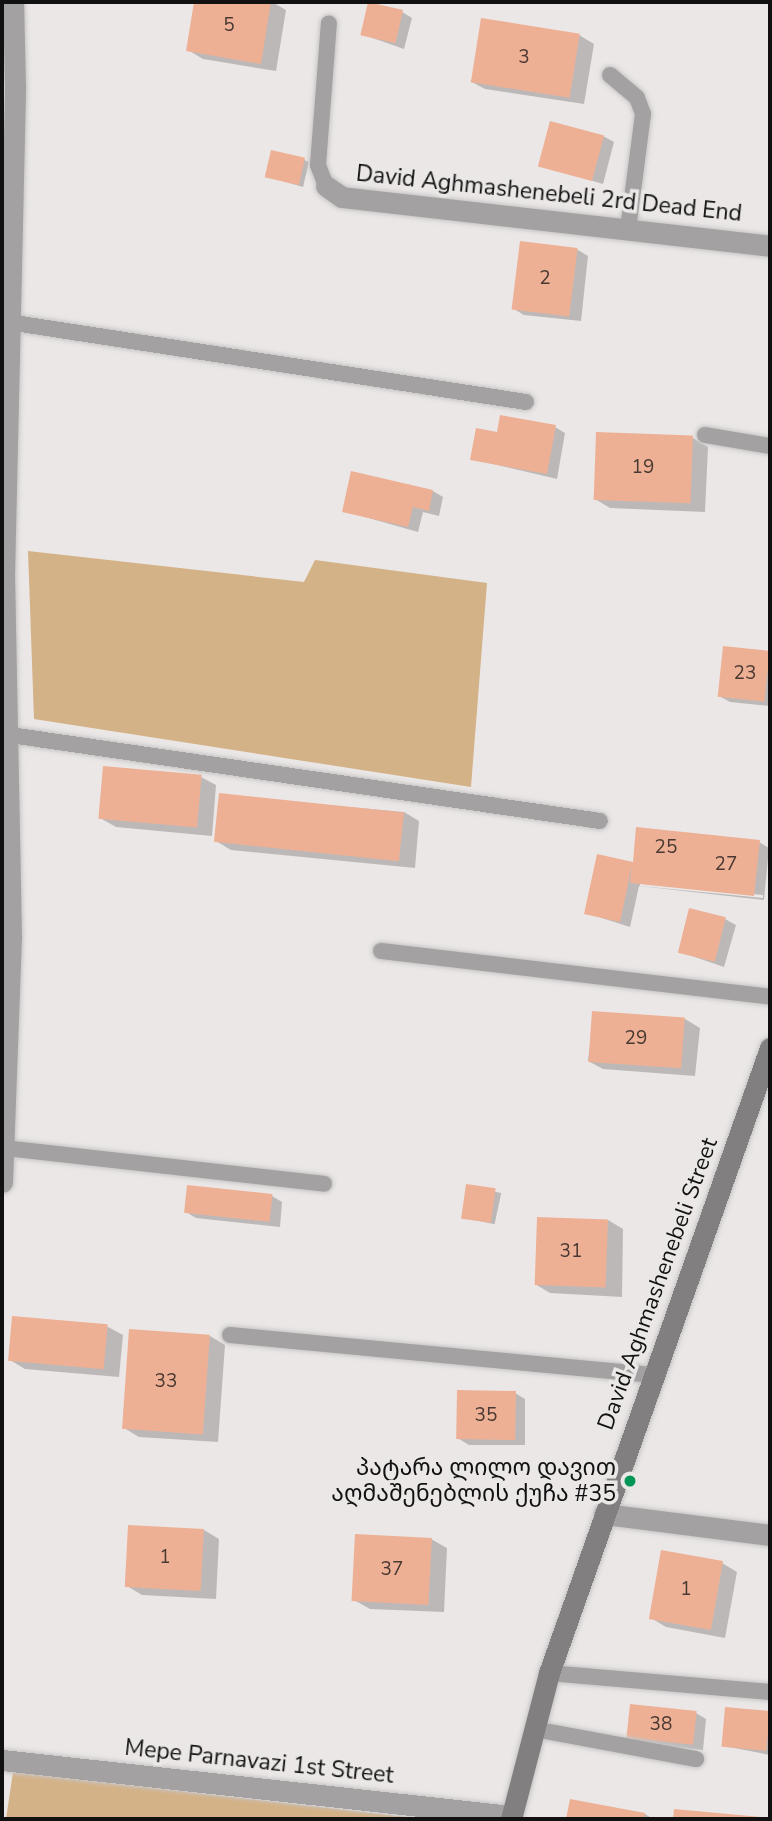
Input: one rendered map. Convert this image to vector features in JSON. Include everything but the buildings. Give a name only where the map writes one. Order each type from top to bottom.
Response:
[{"type":"street","points":[[2,1182],[11,937],[4,576],[15,87],[13,2]]},
{"type":"street","name":"David Aghmashenebeli 2rd Dead End","points":[[326,186],[342,197],[770,246]]},
{"type":"street","name":"David Aghmashenebeli Street","points":[[511,1818],[549,1673],[770,1048]]},
{"type":"street","points":[[604,1514],[770,1535]]},
{"type":"street","name":"Mepe Parnavazi 1st Street","points":[[2,1760],[511,1818]]},
{"type":"lane","points":[[326,186],[318,165],[330,23]]},
{"type":"lane","points":[[610,75],[637,98],[643,114],[628,230]]},
{"type":"lane","points":[[8,321],[526,402]]},
{"type":"lane","points":[[705,435],[770,446]]},
{"type":"lane","points":[[9,735],[600,821]]},
{"type":"lane","points":[[381,951],[770,997]]},
{"type":"lane","points":[[4,1148],[324,1184]]},
{"type":"lane","points":[[230,1335],[653,1376]]},
{"type":"lane","points":[[549,1673],[770,1692]]},
{"type":"lane","points":[[534,1729],[696,1759]]},
{"type":"shaded area","points":[[28,551],[304,582],[315,560],[487,583],[471,787],[34,719]]},
{"type":"shaded area","points":[[13,1772],[424,1819],[6,1819]]},
{"type":"place","name":"პატარა ლილო დავით აღმაშენებლის ქუჩა #35","points":[[630,1481]]}]
